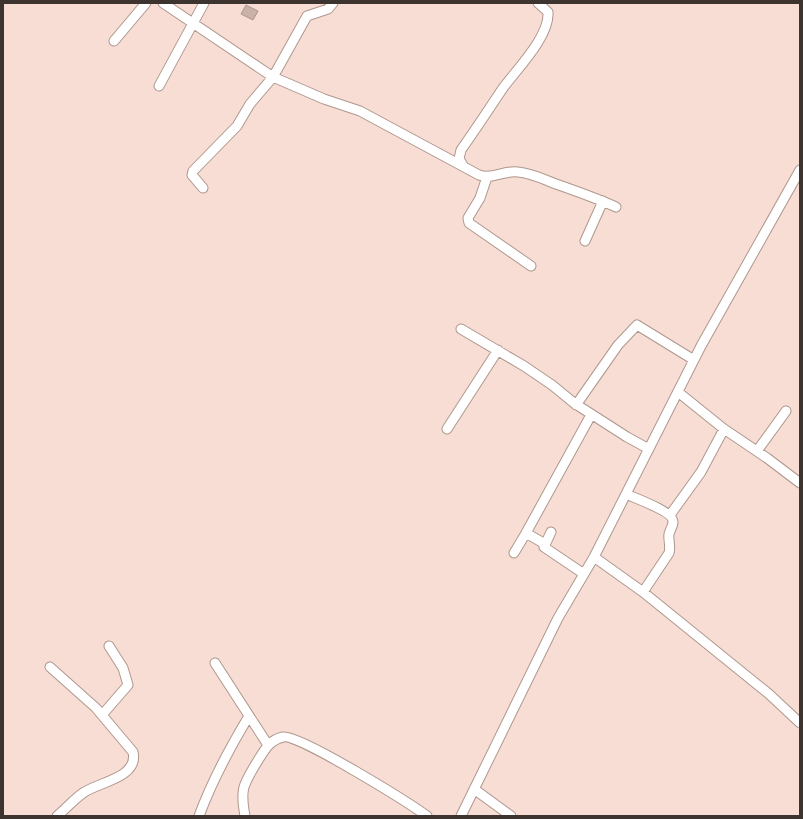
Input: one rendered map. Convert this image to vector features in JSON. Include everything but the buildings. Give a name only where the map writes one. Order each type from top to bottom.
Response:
[{"type":"street","points":[[114,40],[146,3]]},
{"type":"street","points":[[163,3],[273,77],[324,99],[360,111],[464,167],[487,177],[502,172],[515,171],[526,173],[577,190],[616,207]]},
{"type":"street","points":[[159,86],[204,3]]},
{"type":"street","points":[[203,188],[192,175],[192,172],[236,126],[250,104],[273,77],[307,16],[328,9],[333,3]]},
{"type":"street","points":[[464,167],[459,159],[461,150],[505,86],[533,49],[547,23],[548,12],[538,3]]},
{"type":"street","points":[[461,816],[558,618],[594,557],[694,360],[800,170]]},
{"type":"street","points":[[487,177],[480,198],[468,218],[468,223],[531,266]]},
{"type":"street","points":[[585,241],[603,201]]},
{"type":"street","points":[[576,405],[618,345],[637,326],[694,360]]},
{"type":"street","points":[[461,329],[498,350],[552,385],[576,405],[649,449]]},
{"type":"street","points":[[447,429],[498,350]]},
{"type":"street","points":[[678,392],[724,429],[800,483]]},
{"type":"street","points":[[757,451],[786,411]]},
{"type":"street","points":[[514,553],[591,414]]},
{"type":"street","points":[[670,515],[701,472],[724,429]]},
{"type":"street","points":[[626,494],[670,515],[674,522],[669,535],[671,546],[669,552],[643,592]]},
{"type":"street","points":[[545,544],[551,532]]},
{"type":"street","points":[[526,533],[545,544],[546,548],[584,574]]},
{"type":"street","points":[[594,557],[643,592],[769,694],[800,723]]},
{"type":"street","points":[[102,714],[128,685],[123,668],[109,646]]},
{"type":"street","points":[[215,663],[268,745]]},
{"type":"street","points":[[50,667],[102,714],[133,752],[134,762],[130,768],[119,777],[83,793],[57,816]]},
{"type":"street","points":[[199,816],[211,784],[249,716]]},
{"type":"street","points":[[245,816],[243,788],[268,745],[282,737],[293,739],[399,796],[427,816]]},
{"type":"street","points":[[474,789],[511,816]]}]
